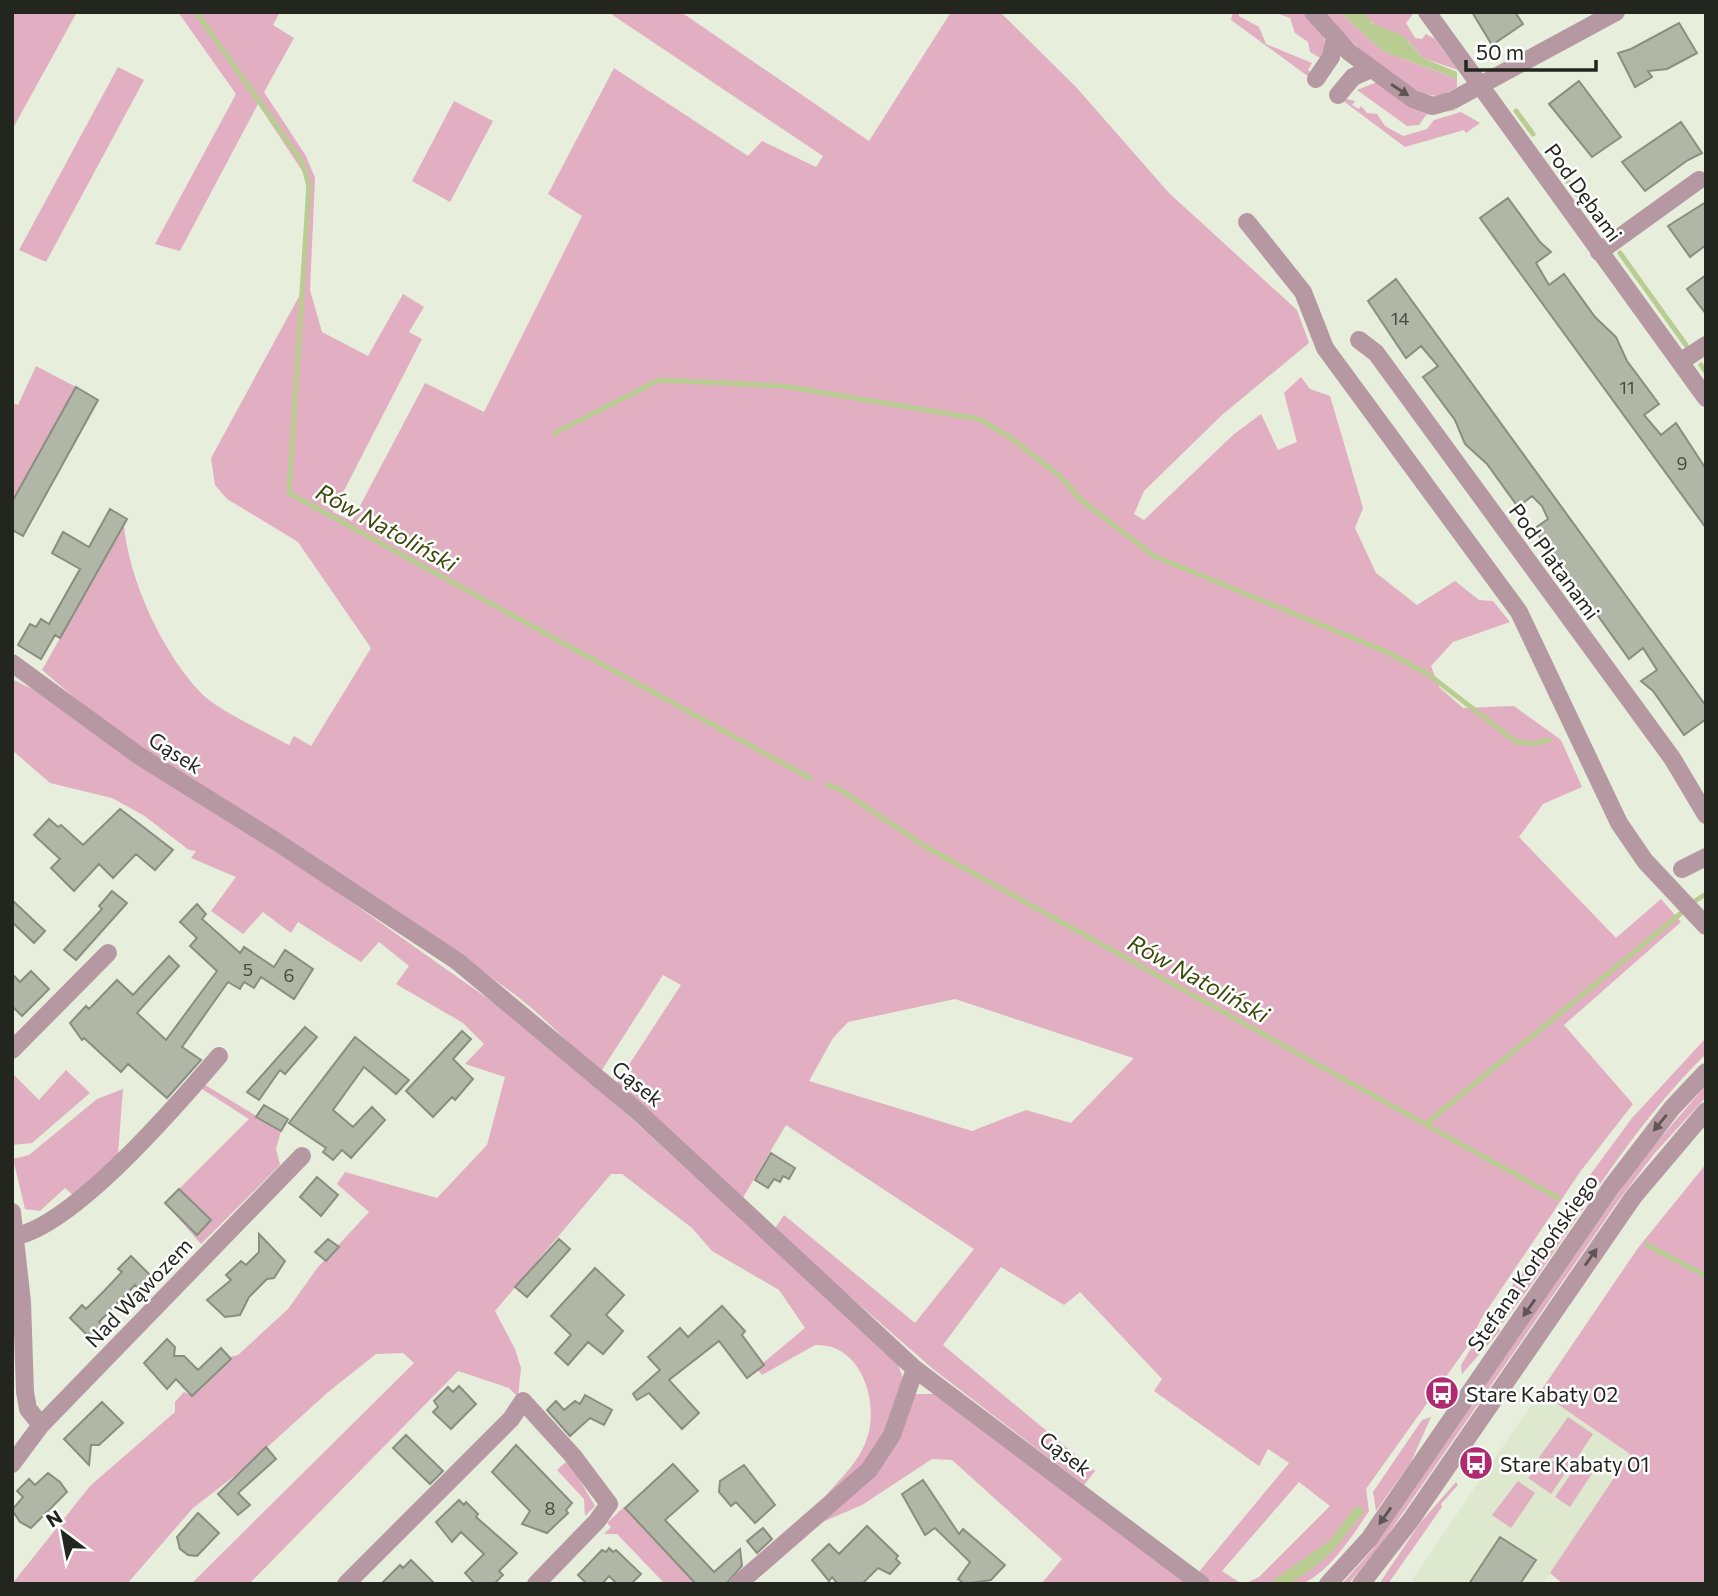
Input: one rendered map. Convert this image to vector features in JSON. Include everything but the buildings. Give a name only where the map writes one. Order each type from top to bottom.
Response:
[{"type":"street","points":[[1313,12],[1335,37],[1370,69],[1413,99],[1433,106],[1453,100],[1616,12]]},
{"type":"street","name":"Pod Dębami","points":[[1427,12],[1706,398]]},
{"type":"street","points":[[1316,79],[1331,57],[1335,37]]},
{"type":"street","points":[[1338,95],[1353,77],[1370,69]]},
{"type":"street","points":[[1599,252],[1699,180]]},
{"type":"street","points":[[1247,222],[1303,292],[1325,348],[1519,612],[1619,823],[1645,861],[1706,926]]},
{"type":"street","name":"Pod Platanami","points":[[1359,340],[1376,353],[1672,758],[1706,815]]},
{"type":"street","points":[[1680,362],[1706,345]]},
{"type":"street","name":"Gąsek","points":[[12,663],[138,755],[288,849],[457,961],[643,1116],[754,1223],[915,1369],[1201,1584]]},
{"type":"street","points":[[1682,869],[1706,857]]},
{"type":"street","points":[[12,1050],[108,953]]},
{"type":"street","points":[[16,1236],[49,1223],[79,1202],[176,1105],[219,1056]]},
{"type":"street","name":"Stefana Korbońskiego","points":[[1328,1584],[1356,1557],[1612,1186],[1672,1108],[1706,1072]]},
{"type":"street","points":[[1361,1584],[1385,1556],[1442,1475],[1634,1196],[1706,1111]]},
{"type":"street","name":"Nad Wąwozem","points":[[12,1464],[41,1425],[302,1156]]},
{"type":"street","points":[[12,1212],[16,1236],[25,1392],[29,1409],[41,1425]]},
{"type":"street","points":[[738,1584],[869,1470],[892,1434],[915,1369]]},
{"type":"street","points":[[345,1584],[511,1419],[523,1401],[573,1456],[609,1504],[597,1521],[536,1584]]},
{"type":"shaded area","points":[[12,12],[77,12],[12,130]]},
{"type":"shaded area","points":[[178,12],[280,12],[273,25],[294,38],[264,92],[306,156],[315,178],[310,290],[322,332],[368,356],[403,294],[424,307],[409,332],[422,339],[333,512],[352,521],[425,383],[484,412],[582,216],[548,194],[614,68],[748,156],[762,141],[816,167],[823,156],[608,12],[681,12],[869,141],[951,12],[1000,12],[1076,87],[1169,193],[1297,310],[1309,343],[1222,415],[1144,491],[1134,514],[1144,520],[1233,435],[1261,414],[1278,450],[1297,442],[1284,393],[1301,377],[1310,389],[1330,396],[1363,508],[1355,528],[1376,573],[1417,605],[1455,581],[1479,600],[1493,601],[1510,622],[1453,642],[1431,666],[1439,687],[1463,708],[1514,706],[1561,740],[1582,787],[1543,804],[1519,837],[1616,938],[1661,899],[1681,922],[1564,1025],[1633,1104],[1580,1172],[1481,1319],[1470,1343],[1366,1489],[1369,1511],[1363,1520],[1341,1551],[1314,1577],[1304,1583],[1292,1585],[1244,1584],[1259,1577],[1330,1506],[1299,1482],[1222,1571],[1242,1584],[1210,1584],[1198,1573],[1289,1463],[1268,1449],[1259,1466],[1154,1391],[1162,1379],[1080,1292],[1064,1305],[1001,1267],[943,1345],[1095,1471],[1084,1485],[933,1369],[774,1230],[784,1215],[915,1323],[974,1249],[786,1125],[741,1201],[615,1086],[681,985],[663,975],[600,1073],[545,1020],[510,991],[393,911],[154,757],[42,670],[124,526],[133,569],[150,615],[187,677],[208,700],[289,745],[294,736],[311,746],[371,648],[298,542],[227,499],[215,485],[211,458],[302,291],[307,191],[303,172],[258,104],[180,251],[155,244],[236,94]],"holes":[[[955,999],[1134,1058],[1071,1123],[1026,1110],[972,1131],[809,1081],[833,1038],[848,1022]]]},
{"type":"shaded area","points":[[1233,12],[1239,12],[1239,16],[1259,27],[1266,44],[1312,63],[1308,70],[1312,73],[1309,77],[1231,20]]},
{"type":"shaded area","points":[[1273,12],[1305,12],[1322,33],[1325,45],[1322,59],[1310,52],[1308,42],[1295,33],[1290,18]]},
{"type":"shaded area","points":[[1324,12],[1340,12],[1382,51],[1457,79],[1457,87],[1440,96],[1425,94],[1409,87],[1377,64]]},
{"type":"shaded area","points":[[1340,12],[1364,12],[1372,23],[1403,36],[1423,58],[1457,72],[1457,79],[1382,51]]},
{"type":"shaded area","points":[[1364,12],[1411,12],[1413,14],[1406,23],[1415,38],[1422,39],[1426,34],[1435,39],[1458,70],[1423,58],[1407,40],[1369,21]]},
{"type":"shaded area","points":[[118,67],[144,80],[46,262],[19,250]]},
{"type":"shaded area","points":[[1377,82],[1456,110],[1426,115],[1419,125],[1407,126],[1357,90]]},
{"type":"shaded area","points":[[1342,100],[1355,101],[1352,105],[1359,109],[1361,106],[1367,113],[1377,114],[1385,126],[1403,136],[1427,129],[1434,120],[1461,112],[1480,123],[1466,133],[1464,130],[1405,147]]},
{"type":"shaded area","points":[[454,101],[493,121],[450,202],[412,181]]},
{"type":"shaded area","points":[[36,366],[76,387],[12,502],[12,403],[18,405]]},
{"type":"shaded area","points":[[12,679],[36,691],[293,861],[545,1039],[897,1362],[906,1386],[878,1453],[823,1499],[855,1462],[869,1433],[870,1398],[857,1367],[846,1355],[832,1347],[815,1345],[762,1375],[758,1370],[763,1363],[805,1328],[779,1290],[712,1251],[692,1228],[622,1174],[611,1174],[495,1311],[515,1349],[521,1368],[518,1397],[509,1388],[458,1371],[249,1584],[191,1584],[414,1363],[403,1353],[376,1354],[327,1393],[241,1471],[193,1508],[127,1584],[12,1584],[90,1486],[175,1412],[175,1402],[184,1392],[193,1396],[230,1357],[238,1355],[288,1309],[318,1267],[369,1212],[337,1184],[345,1172],[437,1198],[487,1145],[505,1077],[465,1064],[484,1044],[463,1023],[396,984],[409,966],[379,942],[361,962],[298,922],[291,933],[263,912],[243,934],[211,911],[236,877],[191,858],[196,851],[189,850],[143,815],[112,798],[50,783],[12,750]]},
{"type":"shaded area","points":[[1706,1038],[1706,1054],[1676,1085],[1623,1152],[1499,1328],[1500,1331],[1462,1374],[1461,1365],[1488,1320],[1565,1209],[1632,1118]]},
{"type":"shaded area","points":[[66,1070],[90,1093],[32,1143],[12,1145],[12,1073],[39,1100]]},
{"type":"shaded area","points":[[202,1083],[281,1131],[276,1149],[280,1165],[201,1244],[165,1203],[249,1119],[202,1089]]},
{"type":"shaded area","points":[[1706,1085],[1706,1097],[1654,1154],[1616,1204],[1378,1549],[1350,1582],[1342,1584],[1372,1550],[1639,1163]]},
{"type":"shaded area","points":[[123,1089],[118,1154],[76,1198],[65,1188],[40,1211],[25,1209],[13,1159],[29,1155],[97,1099]]},
{"type":"shaded area","points":[[1706,1164],[1706,1584],[1563,1584],[1550,1573],[1630,1454],[1540,1392],[1638,1248]]},
{"type":"shaded area","points":[[1540,1392],[1630,1454],[1543,1584],[1417,1584],[1412,1580]]},
{"type":"shaded area","points":[[911,1394],[939,1394],[1190,1584],[1041,1584],[1062,1559],[952,1460],[932,1459],[862,1505],[811,1527],[858,1485]]},
{"type":"shaded area","points":[[1431,1417],[1411,1462],[1376,1511],[1373,1492],[1422,1420]]},
{"type":"shaded area","points":[[1568,1417],[1593,1434],[1575,1461],[1570,1457],[1538,1459]]},
{"type":"shaded area","points":[[1581,1459],[1595,1469],[1570,1507],[1555,1497]]},
{"type":"shaded area","points":[[568,1460],[595,1506],[585,1516],[584,1499],[557,1470]]},
{"type":"shaded area","points":[[1567,1460],[1572,1463],[1551,1494],[1528,1478],[1543,1462]]},
{"type":"shaded area","points":[[1518,1481],[1535,1493],[1511,1528],[1492,1515]]},
{"type":"shaded area","points":[[1456,1482],[1458,1485],[1441,1504],[1442,1507],[1388,1584],[1379,1584],[1420,1523]]},
{"type":"shaded area","points":[[1356,1506],[1364,1512],[1331,1553],[1290,1584],[1268,1584],[1329,1541]]},
{"type":"shaded area","points":[[624,1507],[696,1584],[665,1584],[617,1534],[604,1534],[611,1527],[607,1523]]},
{"type":"waterway","name":"Rów Natoliński","points":[[196,12],[302,162],[309,184],[289,493],[810,778]]},
{"type":"waterway","points":[[1516,111],[1533,134]]},
{"type":"waterway","points":[[1557,167],[1605,232]]},
{"type":"waterway","points":[[1620,253],[1686,345]]},
{"type":"waterway","points":[[1701,365],[1706,372]]},
{"type":"waterway","points":[[555,433],[659,380],[784,386],[979,419],[1011,438],[1061,477],[1081,500],[1154,556],[1387,652],[1428,674],[1516,742],[1532,744],[1549,740]]},
{"type":"waterway","name":"Rów Natoliński","points":[[827,785],[839,789],[926,847],[1558,1198]]},
{"type":"waterway","points":[[1695,901],[1706,894]]},
{"type":"waterway","points":[[1426,1124],[1680,914]]},
{"type":"waterway","name":"Rów Natoliński","points":[[1647,1245],[1706,1276]]},
{"type":"place","name":"Stare Kabaty 02","points":[[1442,1393]]},
{"type":"place","name":"Stare Kabaty 01","points":[[1476,1463]]}]
